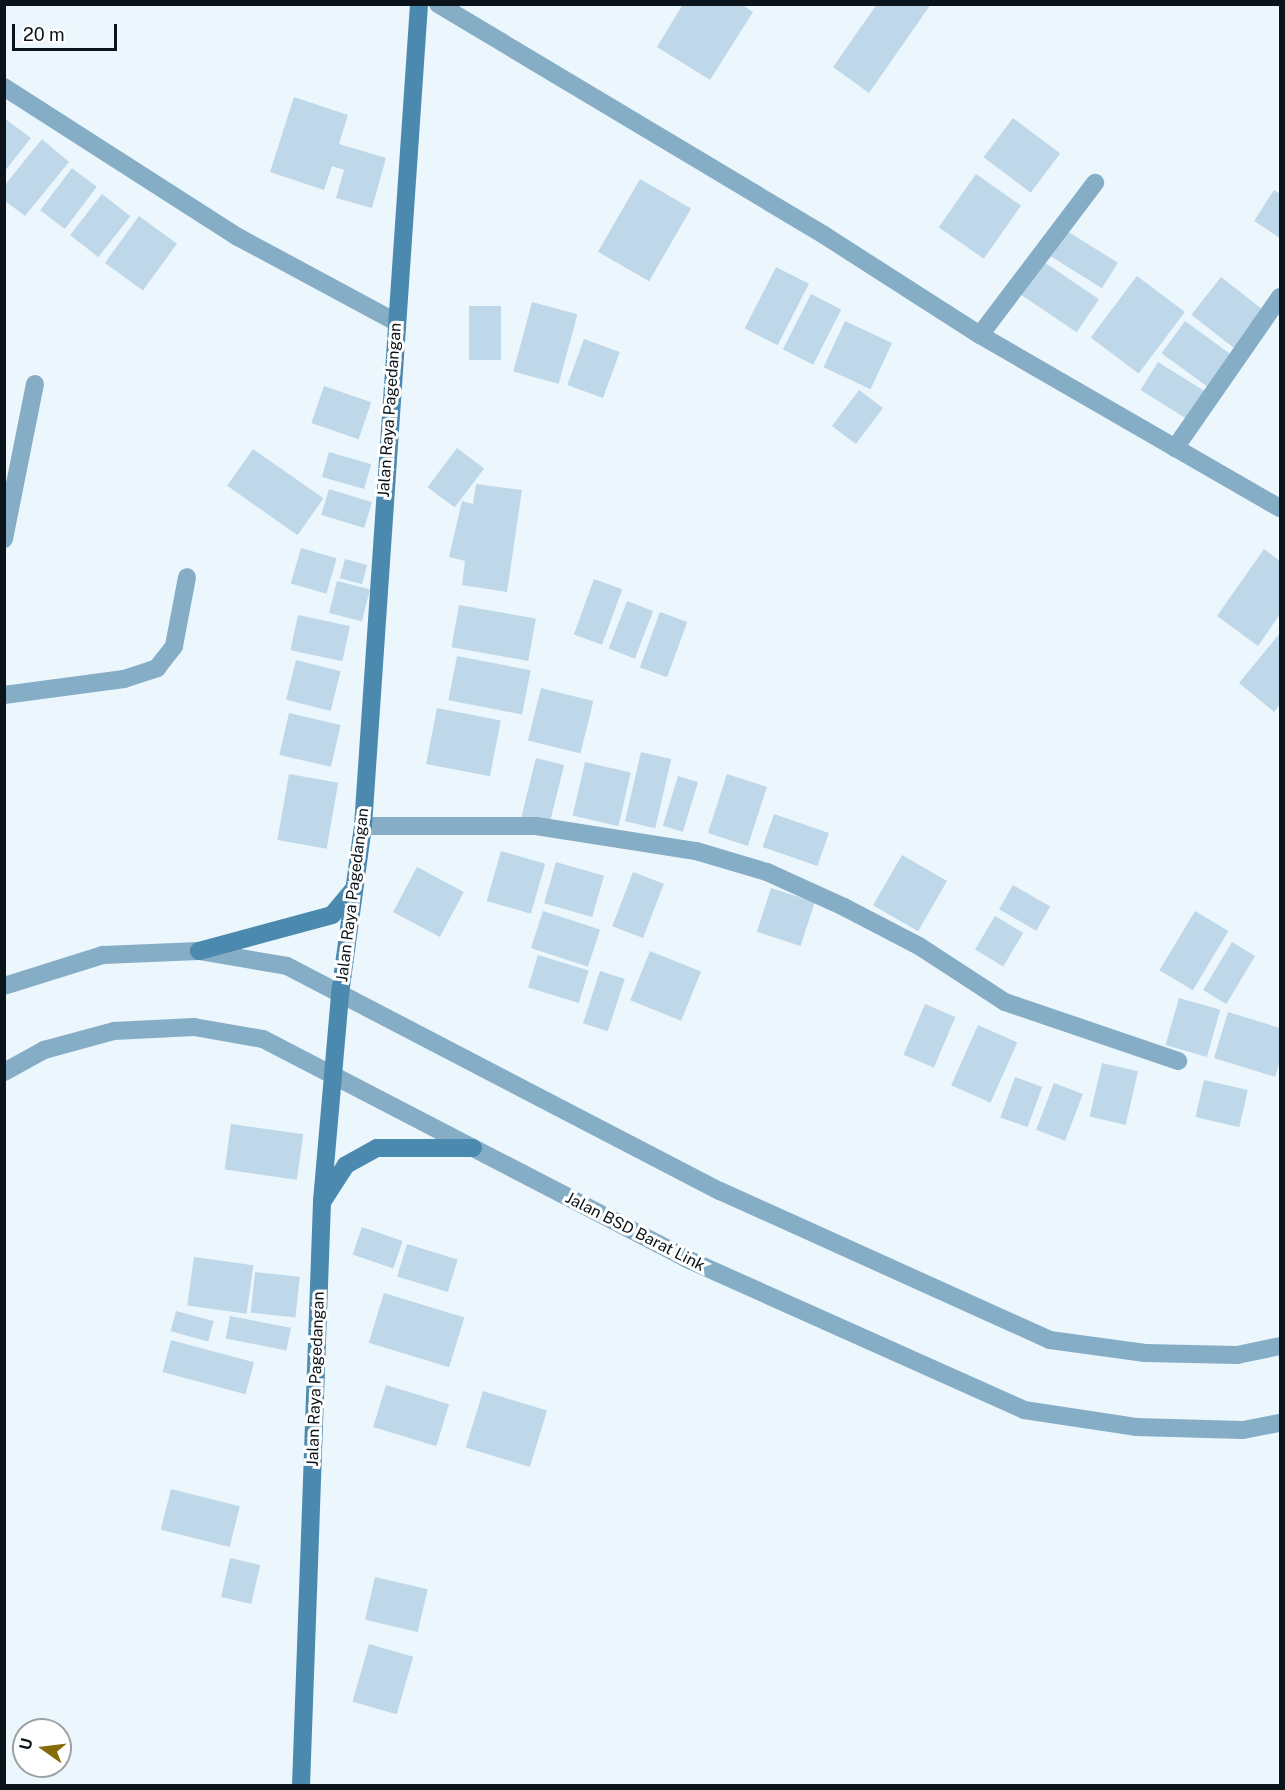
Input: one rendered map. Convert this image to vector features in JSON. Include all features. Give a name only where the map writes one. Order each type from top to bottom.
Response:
[{"type":"street","name":"Jalan Raya Pagedangan","points":[[301,1785],[322,1201],[340,994],[363,826],[419,4]]},
{"type":"street","points":[[438,4],[824,235],[980,335],[1281,508]]},
{"type":"street","points":[[4,87],[238,237],[396,322]]},
{"type":"street","points":[[980,335],[1095,183]]},
{"type":"street","points":[[1175,448],[1281,297]]},
{"type":"street","points":[[4,539],[35,384]]},
{"type":"street","points":[[4,695],[124,679],[157,668],[174,646],[187,577]]},
{"type":"street","points":[[363,826],[536,826],[706,854],[766,872],[844,907],[919,946],[1005,1002],[1178,1061]]},
{"type":"street","points":[[199,951],[332,915],[354,889]]},
{"type":"street","points":[[4,986],[103,955],[199,951],[287,966],[720,1191],[1050,1340],[1145,1353],[1236,1355],[1281,1346]]},
{"type":"street","name":"Jalan BSD Barat Link","points":[[4,1072],[44,1050],[114,1031],[194,1027],[263,1039],[687,1260],[1024,1410],[1136,1427],[1243,1430],[1281,1423]]},
{"type":"street","points":[[322,1201],[346,1165],[377,1148],[473,1148]]},
{"type":"building","points":[[683,4],[741,4],[753,12],[710,80],[657,47]]},
{"type":"building","points":[[877,4],[931,4],[869,93],[833,67]]},
{"type":"building","points":[[294,97],[348,115],[339,144],[386,158],[372,208],[336,198],[344,170],[332,166],[324,190],[270,172]]},
{"type":"building","points":[[4,118],[31,138],[4,172]]},
{"type":"building","points":[[1013,118],[1060,154],[1031,193],[984,157]]},
{"type":"building","points":[[42,139],[69,162],[25,216],[4,200],[4,186]]},
{"type":"building","points":[[72,168],[97,187],[65,229],[40,210]]},
{"type":"building","points":[[976,174],[1021,206],[984,259],[939,227]]},
{"type":"building","points":[[640,179],[691,208],[649,281],[598,252]]},
{"type":"building","points":[[1274,190],[1280,194],[1280,238],[1254,221]]},
{"type":"building","points":[[102,194],[130,216],[98,257],[70,235]]},
{"type":"building","points":[[139,216],[177,244],[143,291],[105,263]]},
{"type":"building","points":[[1067,231],[1118,263],[1102,288],[1051,256]]},
{"type":"building","points":[[1041,260],[1099,299],[1077,332],[1019,293]]},
{"type":"building","points":[[776,267],[809,284],[778,345],[745,328]]},
{"type":"building","points":[[1137,276],[1185,312],[1139,374],[1091,337]]},
{"type":"building","points":[[1221,277],[1265,311],[1236,349],[1191,315]]},
{"type":"building","points":[[811,294],[841,309],[813,365],[783,349]]},
{"type":"building","points":[[532,302],[577,314],[559,384],[513,372]]},
{"type":"building","points":[[469,306],[501,306],[501,360],[469,360]]},
{"type":"building","points":[[845,321],[892,343],[871,389],[823,367]]},
{"type":"building","points":[[1185,321],[1233,356],[1209,388],[1161,353]]},
{"type":"building","points":[[584,339],[620,352],[603,398],[567,385]]},
{"type":"building","points":[[1158,362],[1208,393],[1191,421],[1141,390]]},
{"type":"building","points":[[324,386],[371,402],[359,439],[311,423]]},
{"type":"building","points":[[859,390],[883,408],[856,444],[832,426]]},
{"type":"building","points":[[457,448],[484,468],[455,508],[428,487]]},
{"type":"building","points":[[253,449],[323,498],[298,535],[227,486]]},
{"type":"building","points":[[329,452],[371,464],[364,489],[322,477]]},
{"type":"building","points":[[476,484],[522,490],[507,592],[462,585],[465,561],[449,557],[462,501],[473,504]]},
{"type":"building","points":[[329,489],[372,502],[364,528],[321,515]]},
{"type":"building","points":[[301,548],[337,558],[326,594],[291,584]]},
{"type":"building","points":[[1264,549],[1280,561],[1280,614],[1258,646],[1217,616]]},
{"type":"building","points":[[345,559],[367,565],[362,584],[340,578]]},
{"type":"building","points":[[594,579],[622,589],[602,645],[574,634]]},
{"type":"building","points":[[337,581],[370,589],[362,621],[329,613]]},
{"type":"building","points":[[627,601],[653,611],[635,659],[609,649]]},
{"type":"building","points":[[459,605],[536,619],[528,661],[452,647]]},
{"type":"building","points":[[660,612],[687,622],[667,677],[640,667]]},
{"type":"building","points":[[298,615],[350,626],[342,661],[291,650]]},
{"type":"building","points":[[1280,633],[1280,704],[1274,712],[1239,683]]},
{"type":"building","points":[[457,656],[531,670],[522,714],[448,700]]},
{"type":"building","points":[[296,660],[341,671],[331,711],[286,700]]},
{"type":"building","points":[[541,688],[593,701],[580,753],[528,740]]},
{"type":"building","points":[[437,708],[501,720],[490,776],[426,764]]},
{"type":"building","points":[[289,713],[341,725],[331,767],[279,755]]},
{"type":"building","points":[[641,752],[671,759],[655,828],[625,821]]},
{"type":"building","points":[[536,758],[564,765],[549,824],[521,817]]},
{"type":"building","points":[[585,762],[631,773],[618,826],[573,816]]},
{"type":"building","points":[[289,774],[338,783],[327,849],[277,840]]},
{"type":"building","points":[[727,774],[767,787],[748,846],[708,833]]},
{"type":"building","points":[[678,776],[698,782],[683,832],[663,826]]},
{"type":"building","points":[[774,814],[829,833],[817,866],[763,847]]},
{"type":"building","points":[[501,851],[545,864],[531,914],[487,901]]},
{"type":"building","points":[[902,855],[947,881],[918,931],[873,905]]},
{"type":"building","points":[[556,862],[604,876],[592,917],[544,903]]},
{"type":"building","points":[[417,867],[464,892],[440,937],[393,912]]},
{"type":"building","points":[[633,872],[664,884],[643,938],[612,926]]},
{"type":"building","points":[[1013,885],[1050,906],[1036,931],[999,909]]},
{"type":"building","points":[[771,888],[815,902],[801,946],[757,932]]},
{"type":"building","points":[[543,911],[600,930],[588,967],[531,948]]},
{"type":"building","points":[[1195,911],[1228,931],[1193,990],[1159,970]]},
{"type":"building","points":[[995,916],[1023,933],[1003,966],[975,949]]},
{"type":"building","points":[[1232,942],[1255,956],[1226,1004],[1203,990]]},
{"type":"building","points":[[650,951],[701,972],[681,1021],[630,1000]]},
{"type":"building","points":[[538,955],[589,970],[579,1003],[528,988]]},
{"type":"building","points":[[600,971],[625,979],[608,1031],[583,1023]]},
{"type":"building","points":[[1179,998],[1220,1010],[1207,1057],[1165,1045]]},
{"type":"building","points":[[925,1004],[955,1017],[934,1068],[904,1055]]},
{"type":"building","points":[[1228,1012],[1280,1028],[1280,1061],[1275,1077],[1214,1058]]},
{"type":"building","points":[[978,1025],[1017,1042],[990,1103],[951,1085]]},
{"type":"building","points":[[1102,1063],[1138,1071],[1126,1125],[1090,1117]]},
{"type":"building","points":[[1015,1077],[1042,1087],[1028,1127],[1000,1117]]},
{"type":"building","points":[[1204,1080],[1248,1090],[1239,1127],[1195,1117]]},
{"type":"building","points":[[1054,1083],[1083,1094],[1065,1141],[1036,1130]]},
{"type":"building","points":[[231,1124],[303,1134],[297,1180],[225,1170]]},
{"type":"building","points":[[362,1227],[403,1241],[393,1268],[353,1254]]},
{"type":"building","points":[[407,1244],[458,1259],[448,1292],[397,1277]]},
{"type":"building","points":[[194,1257],[253,1265],[247,1314],[187,1306]]},
{"type":"building","points":[[255,1272],[300,1277],[295,1317],[251,1313]]},
{"type":"building","points":[[384,1293],[464,1318],[449,1367],[369,1343]]},
{"type":"building","points":[[176,1311],[214,1321],[208,1341],[171,1331]]},
{"type":"building","points":[[230,1316],[291,1328],[286,1350],[226,1339]]},
{"type":"building","points":[[171,1340],[254,1362],[246,1394],[162,1372]]},
{"type":"building","points":[[386,1385],[449,1404],[436,1446],[373,1427]]},
{"type":"building","points":[[483,1391],[547,1411],[530,1467],[466,1447]]},
{"type":"building","points":[[171,1489],[240,1506],[230,1547],[161,1530]]},
{"type":"building","points":[[230,1558],[260,1565],[251,1604],[221,1597]]},
{"type":"building","points":[[375,1577],[428,1589],[418,1632],[365,1620]]},
{"type":"building","points":[[369,1644],[413,1657],[397,1714],[352,1702]]}]
